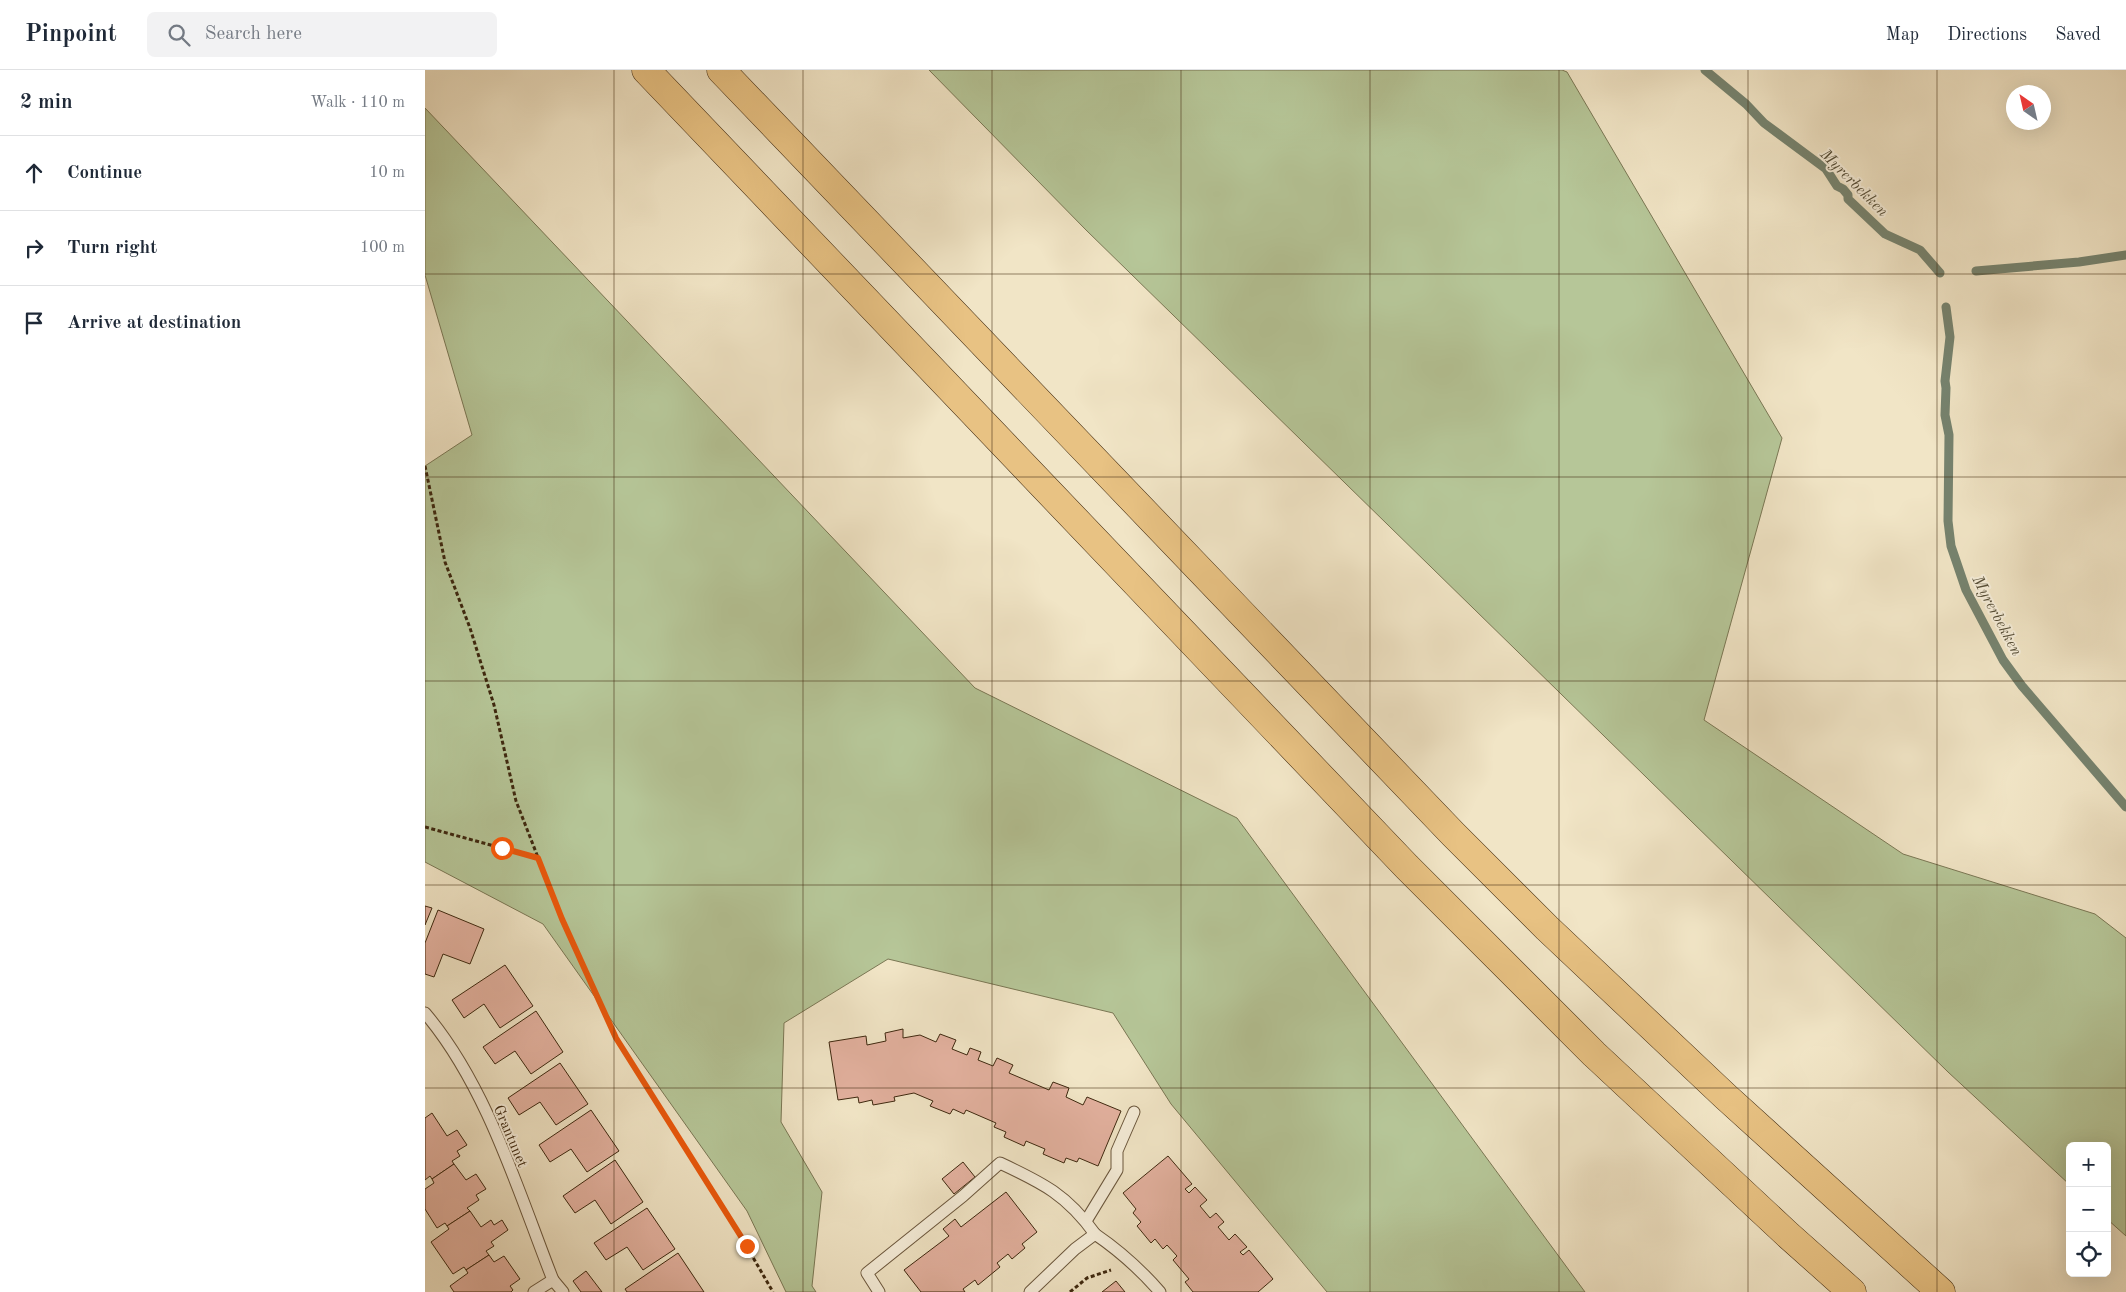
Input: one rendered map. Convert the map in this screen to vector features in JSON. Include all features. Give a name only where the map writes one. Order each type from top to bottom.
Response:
[{"type":"highway","points":[[646,70],[1407,867],[1593,1054],[1852,1292]]},
{"type":"highway","points":[[721,70],[1453,834],[1547,928],[1725,1096],[1941,1292]]},
{"type":"lane","name":"Grantunet","points":[[425,1013],[438,1028],[472,1082],[553,1280],[563,1292]]},
{"type":"lane","points":[[1086,1221],[1117,1170],[1117,1150],[1134,1112]]},
{"type":"lane","points":[[879,1292],[867,1273],[963,1196],[1000,1163],[1041,1182],[1062,1196],[1086,1221],[1095,1234],[1120,1250],[1160,1292]]},
{"type":"lane","points":[[1030,1292],[1075,1249],[1095,1234]]},
{"type":"lane","points":[[534,1292],[553,1280]]},
{"type":"path","points":[[425,466],[445,562],[470,628],[494,705],[516,801],[562,919],[616,1038],[729,1216],[773,1292]]},
{"type":"path","points":[[425,827],[538,858]]},
{"type":"path","points":[[1070,1292],[1087,1278],[1136,1265]]},
{"type":"green space","points":[[929,70],[1562,70],[1567,72],[1782,438],[1704,720],[1903,854],[2095,914],[2126,938],[2126,1236],[2111,1223],[2111,1142],[2066,1142],[2066,1181],[1948,1072],[1086,230]]},
{"type":"green space","points":[[425,108],[975,688],[1237,818],[1585,1292],[1327,1292],[1171,1104],[1113,1013],[888,959],[784,1023],[781,1122],[822,1192],[812,1286],[816,1292],[786,1292],[747,1211],[543,924],[425,862],[425,466],[472,435],[425,275]]},
{"type":"building","points":[[425,906],[432,908],[425,925]]},
{"type":"building","points":[[438,910],[484,929],[470,964],[443,954],[434,977],[425,974],[425,943]]},
{"type":"building","points":[[505,965],[533,1006],[500,1028],[484,1004],[464,1018],[452,1000]]},
{"type":"building","points":[[536,1011],[563,1052],[531,1074],[515,1051],[495,1064],[483,1047]]},
{"type":"building","points":[[903,1029],[903,1038],[920,1035],[936,1042],[940,1034],[956,1040],[952,1049],[967,1055],[970,1048],[981,1052],[978,1060],[993,1066],[997,1058],[1013,1065],[1009,1073],[1049,1090],[1053,1082],[1069,1088],[1066,1097],[1083,1105],[1087,1097],[1121,1111],[1098,1166],[1079,1158],[1077,1162],[1066,1158],[1064,1163],[1043,1154],[1045,1149],[1026,1141],[1024,1146],[1004,1137],[1006,1132],[994,1127],[996,1123],[966,1110],[964,1114],[953,1109],[950,1114],[930,1106],[933,1101],[914,1093],[894,1097],[895,1101],[873,1105],[872,1100],[859,1103],[858,1097],[838,1100],[829,1042],[866,1036],[867,1045],[886,1041],[885,1033]]},
{"type":"building","points":[[560,1063],[588,1104],[556,1125],[540,1102],[519,1115],[508,1098]]},
{"type":"building","points":[[591,1110],[619,1151],[587,1172],[571,1149],[550,1162],[539,1145]]},
{"type":"building","points":[[432,1113],[447,1136],[457,1130],[467,1145],[457,1151],[460,1156],[452,1161],[454,1164],[432,1179],[430,1176],[425,1180],[425,1118]]},
{"type":"building","points":[[1168,1156],[1192,1184],[1185,1189],[1189,1193],[1195,1187],[1207,1200],[1200,1206],[1210,1218],[1216,1213],[1224,1222],[1218,1227],[1229,1240],[1235,1234],[1247,1247],[1240,1252],[1243,1255],[1249,1250],[1273,1279],[1258,1292],[1193,1292],[1185,1282],[1189,1279],[1173,1260],[1177,1256],[1167,1245],[1163,1249],[1155,1239],[1151,1243],[1137,1226],[1141,1222],[1133,1213],[1136,1209],[1123,1193]]},
{"type":"building","points":[[615,1160],[643,1202],[611,1224],[595,1200],[575,1213],[563,1196]]},
{"type":"building","points":[[963,1162],[975,1177],[954,1194],[942,1179]]},
{"type":"building","points":[[454,1164],[466,1180],[476,1174],[486,1189],[476,1195],[479,1200],[467,1208],[470,1211],[447,1226],[445,1223],[437,1228],[425,1209],[425,1189],[434,1183],[432,1179]]},
{"type":"building","points":[[1006,1192],[1037,1232],[1022,1244],[1025,1248],[1012,1259],[1008,1254],[997,1263],[1000,1267],[978,1285],[975,1280],[963,1289],[965,1292],[921,1292],[904,1270],[949,1236],[943,1229],[955,1219],[961,1227]]},
{"type":"building","points":[[647,1208],[675,1249],[643,1270],[627,1247],[606,1260],[594,1243]]},
{"type":"building","points":[[470,1211],[481,1227],[491,1220],[494,1225],[502,1220],[508,1230],[491,1242],[494,1246],[486,1251],[489,1255],[466,1270],[464,1267],[453,1274],[431,1242],[449,1229],[447,1226]]},
{"type":"building","points":[[678,1253],[704,1292],[627,1292],[625,1289]]},
{"type":"building","points":[[489,1255],[494,1262],[504,1256],[520,1279],[510,1286],[513,1290],[511,1292],[454,1292],[450,1286],[468,1273],[466,1270]]},
{"type":"building","points":[[586,1271],[602,1292],[581,1292],[573,1281]]},
{"type":"building","points":[[1116,1281],[1125,1292],[1102,1292]]},
{"type":"waterway","name":"Myrerbekken","points":[[1705,70],[1746,104],[1764,123],[1826,169],[1837,186],[1848,195],[1848,199],[1885,234],[1920,250],[1940,273]]},
{"type":"waterway","points":[[1976,271],[2079,262],[2126,255]]},
{"type":"waterway","name":"Myrerbekken","points":[[1946,307],[1950,337],[1945,381],[1945,415],[1949,435],[1948,521],[1951,546],[1966,590],[2003,660],[2022,686],[2126,807]]},
{"type":"route","points":[[502,848],[538,858],[562,919],[616,1038],[747,1246]]}]
